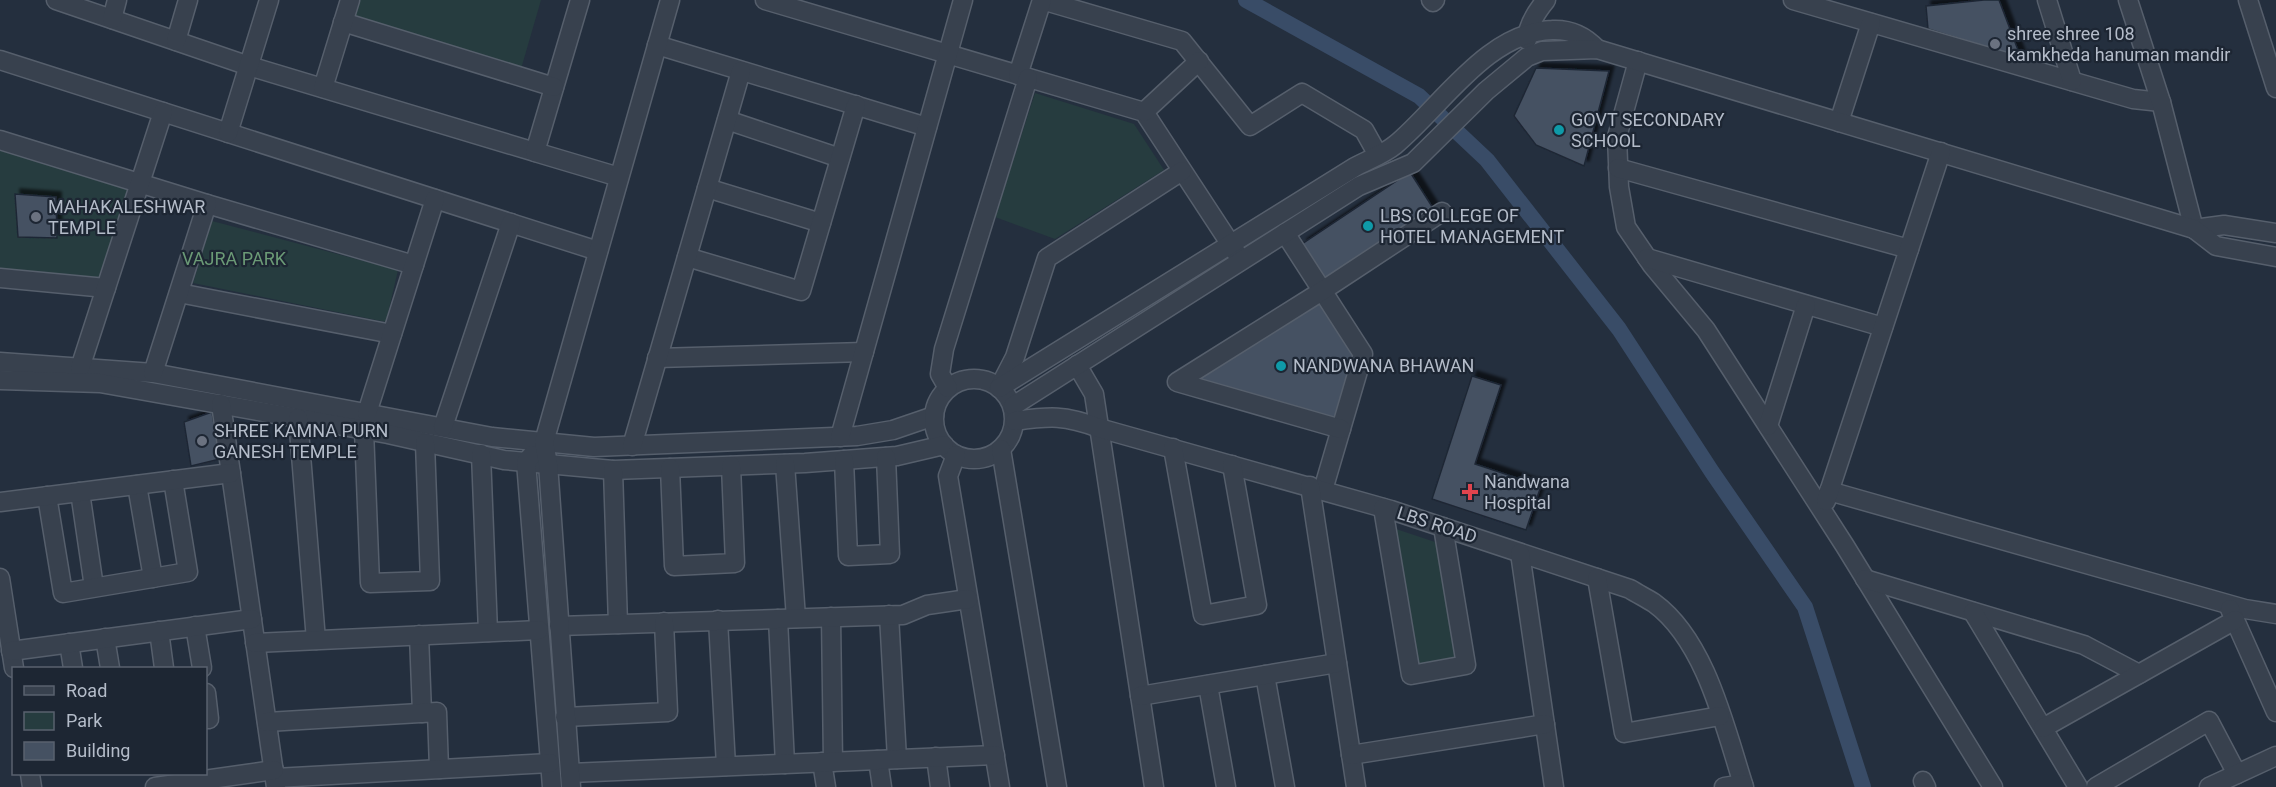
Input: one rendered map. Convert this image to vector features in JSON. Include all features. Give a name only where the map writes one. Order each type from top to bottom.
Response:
[{"type":"street","points":[[56,0],[249,66],[619,177]]},
{"type":"street","points":[[112,19],[117,0]]},
{"type":"street","points":[[176,41],[188,0]]},
{"type":"street","points":[[228,133],[269,0]]},
{"type":"street","points":[[323,88],[350,0]]},
{"type":"street","points":[[535,152],[580,0]]},
{"type":"street","points":[[670,0],[544,442],[548,464],[571,780],[655,778],[726,766],[994,755]]},
{"type":"street","points":[[765,0],[1144,112],[1242,260]]},
{"type":"street","points":[[840,437],[963,0]]},
{"type":"street","points":[[948,388],[940,374],[944,349],[1023,76],[1042,0],[1182,41],[1250,126],[1302,93],[1364,130],[1378,155]]},
{"type":"street","points":[[2047,0],[2072,81]]},
{"type":"street","points":[[2128,0],[2161,102],[2194,229]]},
{"type":"street","points":[[2248,0],[2276,88]]},
{"type":"street","points":[[1804,1],[2133,99],[2161,102]]},
{"type":"street","points":[[1527,57],[1527,34],[1536,4]]},
{"type":"street","points":[[343,22],[554,87]]},
{"type":"street","points":[[1839,122],[1871,22]]},
{"type":"street","points":[[999,388],[1394,146],[1468,73],[1509,40],[1540,30],[1567,30],[1589,39],[1597,49]]},
{"type":"street","points":[[657,45],[927,126]]},
{"type":"street","points":[[1014,413],[1077,365],[1359,186],[1413,163],[1486,91],[1527,57],[1542,51],[1597,49],[2194,229],[2216,246],[2276,257]]},
{"type":"street","points":[[0,60],[598,251]]},
{"type":"street","points":[[1144,112],[1199,61]]},
{"type":"street","points":[[1638,61],[1617,137],[1619,187],[1626,227],[1647,258],[1706,330],[1865,579],[1993,787]]},
{"type":"street","points":[[632,446],[741,71]]},
{"type":"street","points":[[687,258],[801,291],[856,105]]},
{"type":"street","points":[[80,368],[163,112]]},
{"type":"street","points":[[727,120],[840,158]]},
{"type":"street","points":[[0,140],[414,265]]},
{"type":"street","points":[[1822,511],[1941,152]]},
{"type":"street","points":[[1618,168],[1909,249]]},
{"type":"street","points":[[999,388],[1015,357],[1047,258],[1182,171]]},
{"type":"street","points":[[707,188],[821,223]]},
{"type":"street","points":[[425,442],[430,581],[370,583],[366,422],[435,199]]},
{"type":"street","points":[[153,373],[207,204]]},
{"type":"street","points":[[1341,429],[1178,382],[1442,212]]},
{"type":"street","points":[[442,428],[511,223]]},
{"type":"street","points":[[2194,229],[2224,225],[2276,233]]},
{"type":"street","points":[[1285,233],[1363,354],[1341,429],[1317,488],[1337,663],[1356,787]]},
{"type":"street","points":[[1647,258],[1883,327]]},
{"type":"street","points":[[0,278],[106,288]]},
{"type":"street","points":[[179,293],[392,334]]},
{"type":"street","points":[[1768,426],[1806,305]]},
{"type":"street","points":[[657,358],[864,352]]},
{"type":"street","points":[[0,362],[153,373],[366,422],[425,442],[526,462],[613,470],[785,464],[950,450]]},
{"type":"street","points":[[1077,365],[1094,394],[1155,787]]},
{"type":"street","points":[[977,378],[992,382],[999,388],[1014,413],[1010,436],[1001,449],[987,457],[971,459],[950,450],[936,432],[934,416],[938,401],[948,388],[961,380],[977,378]]},
{"type":"street","points":[[0,380],[100,383],[298,418],[442,428],[492,437],[594,447],[840,437],[893,430],[934,416]]},
{"type":"street","points":[[221,404],[275,778]]},
{"type":"street","name":"LBS ROAD","points":[[1014,413],[1074,418],[1099,428],[1383,508],[1630,589],[1655,603],[1678,628],[1700,658],[1744,785]]},
{"type":"street","points":[[298,418],[316,640]]},
{"type":"street","points":[[544,442],[526,462],[552,787]]},
{"type":"street","points":[[1173,448],[1203,615],[1257,605],[1232,465]]},
{"type":"street","points":[[1001,449],[1057,787]]},
{"type":"street","points":[[950,450],[948,476],[1000,787]]},
{"type":"street","points":[[480,454],[488,632]]},
{"type":"street","points":[[844,460],[848,556],[890,554],[886,457]]},
{"type":"street","points":[[785,464],[787,618],[785,764]]},
{"type":"street","points":[[669,468],[674,566],[735,563],[731,466]]},
{"type":"street","points":[[613,470],[618,624]]},
{"type":"street","points":[[0,502],[231,473]]},
{"type":"street","points":[[47,496],[63,593],[188,572],[173,480]]},
{"type":"street","points":[[137,485],[153,578]]},
{"type":"street","points":[[1829,491],[2232,612],[2276,614]]},
{"type":"street","points":[[80,492],[94,588]]},
{"type":"street","points":[[1383,508],[1411,675],[1466,665],[1443,527]]},
{"type":"street","points":[[1520,553],[1554,787]]},
{"type":"street","points":[[1597,578],[1624,733],[1720,716]]},
{"type":"street","points":[[1865,579],[2084,645],[2139,674]]},
{"type":"street","points":[[1,588],[12,660],[69,643],[252,619]]},
{"type":"street","points":[[559,626],[903,615],[927,605],[968,599]]},
{"type":"street","points":[[1973,612],[2078,787]]},
{"type":"street","points":[[2043,728],[2139,674],[2232,612]]},
{"type":"street","points":[[2232,612],[2276,712]]},
{"type":"street","points":[[889,615],[897,759]]},
{"type":"street","points":[[826,787],[831,617]]},
{"type":"street","points":[[718,620],[726,766]]},
{"type":"street","points":[[565,717],[668,711],[664,622]]},
{"type":"street","points":[[195,626],[202,667]]},
{"type":"street","points":[[255,643],[539,630]]},
{"type":"street","points":[[159,631],[164,667]]},
{"type":"street","points":[[419,635],[422,712]]},
{"type":"street","points":[[105,638],[110,667]]},
{"type":"street","points":[[69,643],[73,667]]},
{"type":"street","points":[[1140,696],[1337,663]]},
{"type":"street","points":[[1265,675],[1285,787]]},
{"type":"street","points":[[1208,685],[1226,787]]},
{"type":"street","points":[[207,702],[209,719],[207,719]]},
{"type":"street","points":[[267,722],[437,712],[439,769]]},
{"type":"street","points":[[2096,787],[2209,721],[2237,774]]},
{"type":"street","points":[[1351,755],[1545,724]]},
{"type":"street","points":[[2209,787],[2276,756]]},
{"type":"street","points":[[936,757],[940,787]]},
{"type":"street","points":[[878,759],[882,787]]},
{"type":"street","points":[[155,787],[275,778],[550,764]]},
{"type":"street","points":[[1724,787],[1744,785]]},
{"type":"green space","points":[[357,0],[541,0],[521,69],[351,20]]},
{"type":"green space","points":[[1035,93],[1134,124],[1164,170],[1055,239],[995,217]]},
{"type":"green space","points":[[0,150],[131,189],[103,279],[0,271]]},
{"type":"green space","name":"VAJRA PARK","points":[[212,221],[398,270],[386,322],[193,283]]},
{"type":"green space","points":[[1396,529],[1438,543],[1456,658],[1418,664]]},
{"type":"building","name":"shree shree 108 kamkheda hanuman mandir","points":[[1999,0],[2021,58],[1928,29],[1926,6]]},
{"type":"building","name":"GOVT SECONDARY SCHOOL","points":[[1536,68],[1609,71],[1584,166],[1536,145],[1514,116]]},
{"type":"building","name":"LBS COLLEGE OF HOTEL MANAGEMENT","points":[[1410,172],[1433,208],[1326,280],[1302,244]]},
{"type":"building","name":"MAHAKALESHWAR TEMPLE","points":[[15,194],[56,197],[57,238],[18,237]]},
{"type":"building","name":"NANDWANA BHAWAN","points":[[1321,295],[1363,354],[1338,424],[1184,377]]},
{"type":"building","points":[[1472,376],[1501,385],[1475,464],[1541,486],[1526,530],[1432,499]]},
{"type":"building","name":"SHREE KAMNA PURN GANESH TEMPLE","points":[[212,412],[220,459],[191,466],[184,422]]},
{"type":"waterway","points":[[1246,0],[1419,96],[1487,160],[1619,329],[1712,472],[1805,607],[1863,787]]},
{"type":"place","name":"shree shree 108 kamkheda hanuman mandir","points":[[1995,44]]},
{"type":"place","name":"GOVT SECONDARY SCHOOL","points":[[1559,130]]},
{"type":"place","name":"MAHAKALESHWAR TEMPLE","points":[[36,217]]},
{"type":"place","name":"LBS COLLEGE OF HOTEL MANAGEMENT","points":[[1368,226]]},
{"type":"place","name":"NANDWANA BHAWAN","points":[[1281,366]]},
{"type":"place","name":"SHREE KAMNA PURN GANESH TEMPLE","points":[[202,441]]},
{"type":"place","name":"Nandwana Hospital","points":[[1470,492]]}]
